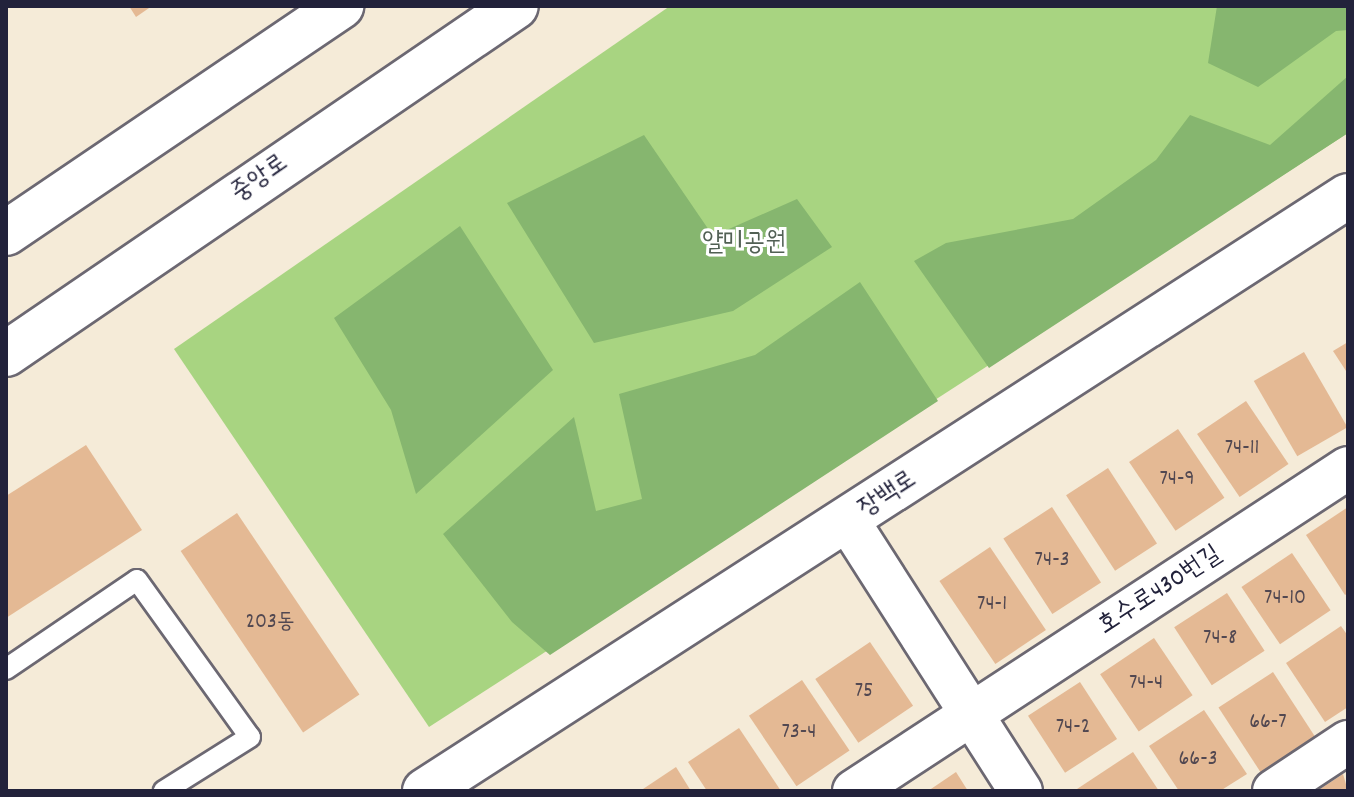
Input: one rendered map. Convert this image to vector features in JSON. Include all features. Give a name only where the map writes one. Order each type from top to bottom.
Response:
[{"type":"street","points":[[6,233],[341,6]]},
{"type":"street","name":"중앙로","points":[[6,354],[455,44],[516,6]]},
{"type":"street","name":"장백로","points":[[425,791],[1348,196]]},
{"type":"street","name":"호수로430번길","points":[[854,791],[1348,468]]},
{"type":"street","points":[[848,521],[1021,791]]},
{"type":"street","points":[[1274,791],[1348,742]]},
{"type":"lane","points":[[455,44],[498,6]]},
{"type":"lane","points":[[6,669],[137,580],[250,737],[164,791]]},
{"type":"green space","name":"얄미공원","points":[[670,6],[1348,6],[1348,133],[429,727],[174,349]]},
{"type":"green space","points":[[1217,6],[1348,6],[1348,30],[1336,31],[1258,87],[1208,63]]},
{"type":"green space","points":[[1348,76],[1348,133],[989,368],[914,261],[946,243],[1073,219],[1156,160],[1190,115],[1270,145]]},
{"type":"green space","points":[[644,135],[713,236],[797,199],[832,247],[733,311],[594,343],[507,203]]},
{"type":"green space","points":[[460,226],[553,370],[416,494],[391,410],[334,318]]},
{"type":"green space","points":[[860,282],[938,401],[550,655],[512,622],[443,534],[574,417],[596,511],[642,499],[619,394],[755,355]]},
{"type":"building","points":[[129,6],[152,6],[136,17]]},
{"type":"building","points":[[1348,342],[1348,374],[1333,351]]},
{"type":"building","points":[[1304,352],[1348,427],[1297,456],[1254,381]]},
{"type":"building","points":[[1246,401],[1288,464],[1240,497],[1197,434]]},
{"type":"building","points":[[1178,429],[1224,498],[1175,531],[1129,462]]},
{"type":"building","points":[[86,445],[142,530],[6,618],[6,496]]},
{"type":"building","points":[[1108,468],[1157,543],[1115,571],[1066,495]]},
{"type":"building","points":[[1052,507],[1101,582],[1052,614],[1003,539]]},
{"type":"building","points":[[1348,507],[1348,593],[1345,595],[1306,535]]},
{"type":"building","points":[[237,513],[359,695],[303,733],[181,551]]},
{"type":"building","points":[[990,547],[1046,630],[995,664],[939,581]]},
{"type":"building","points":[[1292,553],[1331,610],[1280,644],[1241,587]]},
{"type":"building","points":[[1227,593],[1265,651],[1212,685],[1174,627]]},
{"type":"building","points":[[1341,626],[1348,636],[1348,707],[1325,722],[1286,663]]},
{"type":"building","points":[[1154,638],[1193,695],[1139,732],[1100,674]]},
{"type":"building","points":[[870,642],[913,706],[858,743],[815,679]]},
{"type":"building","points":[[1273,672],[1317,739],[1262,774],[1218,707]]},
{"type":"building","points":[[802,680],[850,750],[796,786],[749,716]]},
{"type":"building","points":[[1080,682],[1117,739],[1065,773],[1028,716]]},
{"type":"building","points":[[1204,710],[1247,774],[1220,791],[1179,791],[1149,746]]},
{"type":"building","points":[[739,728],[781,791],[707,791],[688,762]]},
{"type":"building","points":[[1133,752],[1159,791],[1078,791],[1077,789]]},
{"type":"building","points":[[676,767],[691,791],[640,791]]},
{"type":"building","points":[[956,772],[968,791],[928,791]]},
{"type":"building","points":[[1343,774],[1348,791],[1317,791]]}]
